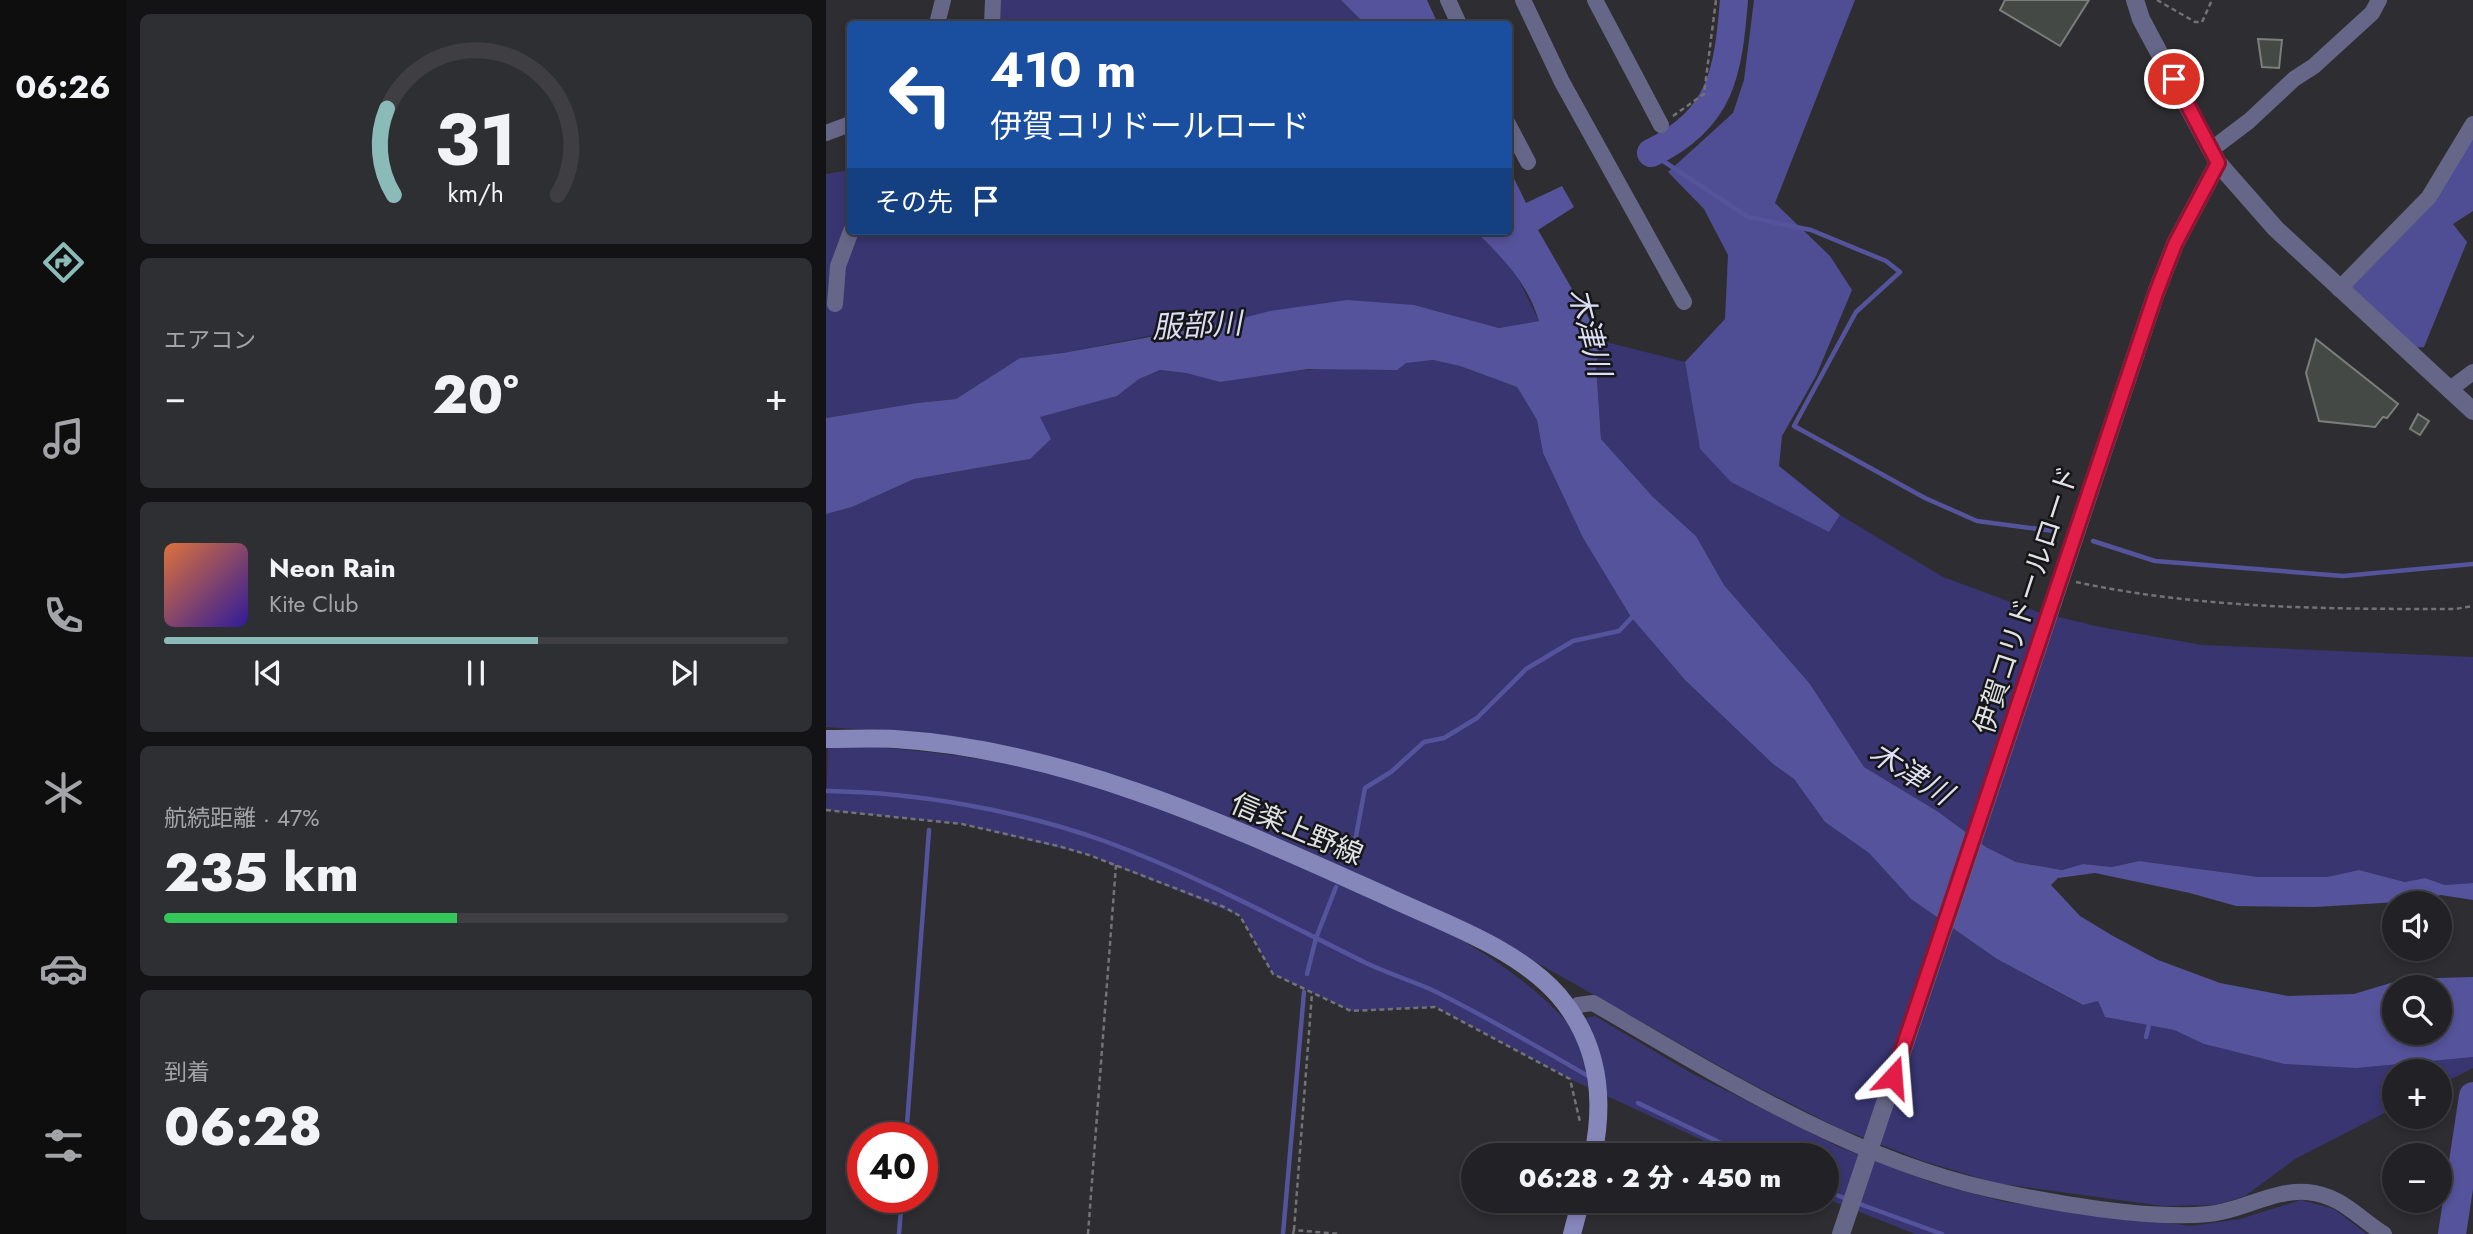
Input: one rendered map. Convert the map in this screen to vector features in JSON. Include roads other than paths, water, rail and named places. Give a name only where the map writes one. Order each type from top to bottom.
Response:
[{"type":"main road","name":"信楽上野線","points":[[826,740],[894,739],[957,747],[1021,758],[1126,788],[1316,865],[1471,937],[1529,970],[1558,995],[1585,1034],[1596,1067],[1598,1122],[1595,1143]]},
{"type":"main road","points":[[1572,1234],[1578,1213]]},
{"type":"street","points":[[938,21],[943,0]]},
{"type":"street","points":[[992,21],[993,0]]},
{"type":"street","points":[[1448,0],[1458,21]]},
{"type":"street","points":[[1523,0],[1562,82],[1684,302]]},
{"type":"street","points":[[1595,0],[1661,125]]},
{"type":"street","points":[[2134,0],[2141,19],[2215,156],[2276,229],[2473,411]]},
{"type":"street","points":[[2215,156],[2294,79],[2314,66],[2372,13],[2379,0]]},
{"type":"street","points":[[2339,289],[2429,197],[2473,124]]},
{"type":"street","points":[[826,133],[847,125]]},
{"type":"street","points":[[1512,132],[1528,162]]},
{"type":"street","name":"伊賀コリドールロード","points":[[1841,1234],[2156,293],[2215,156]]},
{"type":"street","points":[[835,304],[838,266],[849,235]]},
{"type":"street","points":[[2449,390],[2473,372]]},
{"type":"street","points":[[1569,1010],[1578,1005],[1593,1003],[1780,1107],[1880,1153],[1976,1185],[2059,1201],[2190,1216],[2227,1211],[2305,1192],[2340,1200],[2384,1234]]},
{"type":"water","points":[[1341,0],[1427,0],[1437,21],[1362,21]]},
{"type":"water","name":"木津川","points":[[1512,174],[1526,203],[1562,186],[1574,207],[1538,230],[1602,341],[1596,365],[1601,439],[1653,497],[1696,536],[1724,585],[1810,684],[1864,767],[1937,811],[1986,847],[2016,862],[2062,870],[2083,864],[2112,867],[2139,861],[2259,877],[2327,877],[2359,870],[2405,882],[2425,878],[2445,885],[2473,883],[2473,900],[2452,897],[2452,891],[2382,891],[2382,903],[2315,907],[2236,906],[2190,893],[2095,873],[2058,878],[2051,885],[2080,916],[2113,936],[2158,960],[2220,983],[2288,996],[2354,994],[2382,986],[2382,1045],[2452,1045],[2452,978],[2473,977],[2473,1057],[2382,1059],[2382,1066],[2356,1068],[2284,1064],[2204,1044],[2174,1030],[2105,1017],[2098,1001],[2083,1005],[1997,959],[1911,899],[1869,853],[1825,822],[1794,779],[1773,764],[1685,680],[1631,617],[1583,538],[1543,453],[1537,420],[1517,387],[1460,366],[1433,360],[1406,363],[1397,370],[1308,369],[1220,382],[1186,373],[1160,370],[1139,379],[1117,396],[1040,417],[1051,439],[1030,459],[914,479],[852,507],[826,514],[826,418],[956,399],[1020,358],[1063,353],[1215,325],[1270,311],[1347,300],[1414,305],[1499,328],[1539,321],[1521,283],[1479,235],[1512,235]]},
{"type":"waterway","points":[[1651,153],[1675,140],[1693,125],[1707,109],[1717,91],[1728,50],[1734,0]]},
{"type":"waterway","points":[[1651,153],[1748,217],[1811,230],[1886,261],[1900,272],[1856,312],[1794,426],[1925,498],[1977,521],[2054,531]]},
{"type":"waterway","points":[[2093,541],[2155,561],[2343,576],[2473,564]]},
{"type":"waterway","points":[[1348,855],[1356,836],[1365,788],[1391,772],[1424,742],[1444,738],[1477,718],[1526,669],[1573,641],[1619,631],[1635,614]]},
{"type":"waterway","points":[[826,791],[896,795],[968,805],[1040,821],[1107,842],[1206,884],[1366,963],[1430,989],[1588,1076]]},
{"type":"waterway","points":[[907,1122],[929,830]]},
{"type":"waterway","points":[[1307,974],[1316,938],[1336,887]]},
{"type":"waterway","points":[[1283,1234],[1304,992]]},
{"type":"waterway","points":[[2146,1037],[2150,1021]]},
{"type":"waterway","points":[[2452,1234],[2473,1096]]},
{"type":"waterway","points":[[1638,1103],[1721,1143]]},
{"type":"waterway","points":[[1839,1196],[1849,1200]]},
{"type":"waterway","points":[[1857,1203],[1942,1234]]},
{"type":"waterway","points":[[899,1234],[901,1213]]},
{"type":"water label","name":"服部川","points":[[1197,325]]}]
